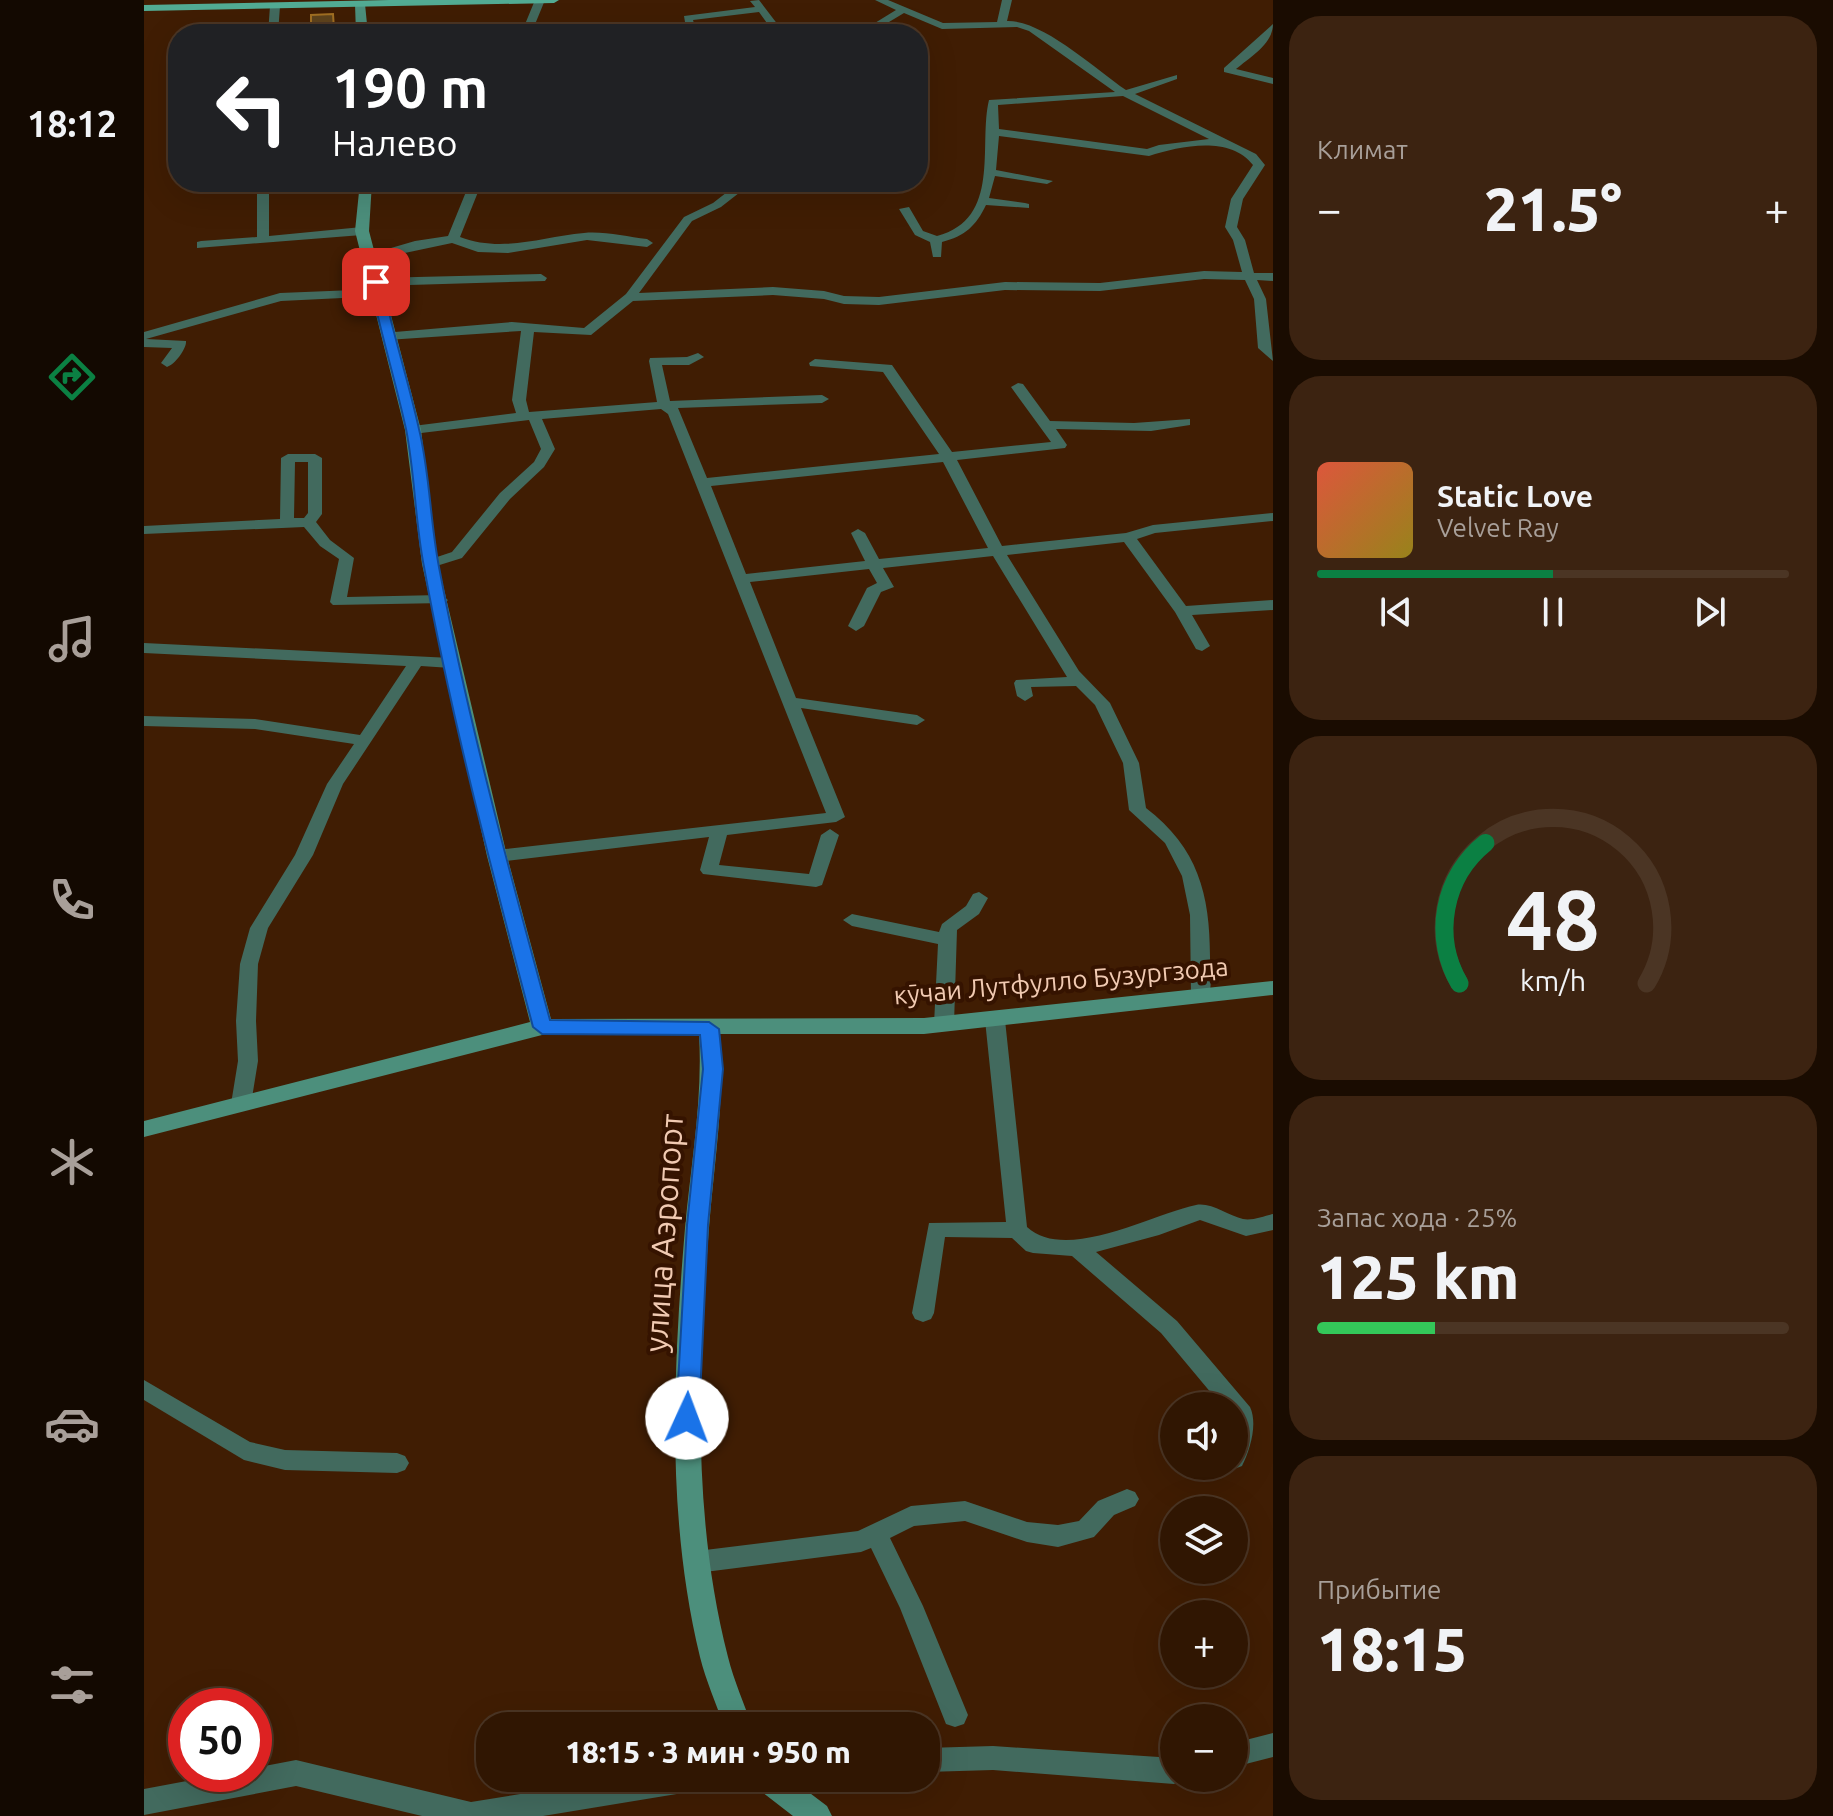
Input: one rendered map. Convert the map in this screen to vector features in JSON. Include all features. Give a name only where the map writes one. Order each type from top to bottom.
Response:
[{"type":"main road","points":[[144,8],[275,6],[318,2],[554,0]]},
{"type":"street","points":[[754,0],[773,24]]},
{"type":"street","points":[[880,0],[942,26],[1018,24],[1032,29],[1122,92],[1252,156],[1259,165],[1237,199],[1231,227],[1239,240],[1260,299],[1264,348],[1273,357]]},
{"type":"street","points":[[1001,25],[1007,0]]},
{"type":"street","points":[[530,24],[539,1]]},
{"type":"street","points":[[360,4],[361,24]]},
{"type":"street","points":[[274,24],[275,6]]},
{"type":"street","points":[[689,24],[687,18],[763,9]]},
{"type":"street","points":[[879,24],[901,11]]},
{"type":"street","points":[[1273,27],[1260,43],[1228,70],[1273,81]]},
{"type":"street","points":[[1260,43],[1273,45]]},
{"type":"street","points":[[905,209],[919,233],[936,240],[960,231],[981,201],[990,172],[993,102],[1122,92],[1160,85],[1173,77]]},
{"type":"street","points":[[994,132],[1149,153],[1159,148],[1223,141]]},
{"type":"street","points":[[990,172],[1047,181]]},
{"type":"street","points":[[263,192],[263,240]]},
{"type":"street","points":[[365,192],[362,231],[413,430],[430,564],[497,856],[542,1027]]},
{"type":"street","points":[[453,239],[472,192]]},
{"type":"street","points":[[387,336],[472,328],[587,332],[630,297],[688,219],[717,205],[734,192]]},
{"type":"street","points":[[981,201],[1025,206]]},
{"type":"street","points":[[201,245],[362,231]]},
{"type":"street","points":[[371,258],[415,245],[453,239],[478,248],[508,249],[587,236],[647,243]]},
{"type":"street","points":[[936,240],[937,254]]},
{"type":"street","points":[[630,297],[773,291],[879,301],[1005,286],[1100,287],[1204,275],[1273,277]]},
{"type":"street","points":[[144,336],[280,297],[541,278]]},
{"type":"street","points":[[430,564],[457,555],[505,496],[539,464],[548,449],[519,400],[528,328]]},
{"type":"street","points":[[144,343],[181,344],[167,363]]},
{"type":"street","points":[[497,856],[836,817],[674,412],[664,405],[655,361],[689,361],[698,357]]},
{"type":"street","points":[[815,363],[887,368],[947,455],[997,551],[1079,681],[1102,703],[1131,763],[1138,810],[1170,837],[1187,866],[1202,915],[1200,996]]},
{"type":"street","points":[[702,483],[1060,445],[1018,387]]},
{"type":"street","points":[[413,430],[529,416],[664,405],[822,399]]},
{"type":"street","points":[[1046,425],[1094,424],[1151,429],[1185,422]]},
{"type":"street","points":[[144,530],[308,522],[315,514],[315,458],[288,458],[287,523]]},
{"type":"street","points":[[739,579],[1128,537],[1153,529],[1273,517]]},
{"type":"street","points":[[308,522],[325,543],[347,558],[338,602],[440,600]]},
{"type":"street","points":[[856,626],[875,588],[886,587],[858,533]]},
{"type":"street","points":[[1128,537],[1182,611],[1202,646]]},
{"type":"street","points":[[1182,611],[1273,605]]},
{"type":"street","points":[[144,648],[451,663]]},
{"type":"street","points":[[241,1104],[248,1061],[246,1021],[249,964],[259,928],[304,855],[335,784],[417,661]]},
{"type":"street","points":[[1025,696],[1022,683],[1079,681]]},
{"type":"street","points":[[790,702],[917,720]]},
{"type":"street","points":[[144,721],[253,723],[312,728],[365,741]]},
{"type":"street","points":[[720,830],[709,870],[760,875],[776,873],[816,881],[830,835]]},
{"type":"street","points":[[944,1024],[948,928],[973,910],[979,898]]},
{"type":"street","points":[[852,920],[947,940]]},
{"type":"street","name":"кӯчаи Лутфулло Бузургзода","points":[[144,1129],[542,1027],[709,1029],[944,1024],[1273,988]]},
{"type":"street","points":[[995,1020],[1017,1230],[1033,1245],[1077,1248],[1159,1227],[1200,1212],[1246,1228],[1273,1222]]},
{"type":"street","name":"улица Аэропорт","points":[[709,1029],[713,1069],[694,1268],[687,1448],[697,1562],[714,1657],[733,1712]]},
{"type":"street","points":[[923,1313],[936,1229],[1017,1230]]},
{"type":"street","points":[[1077,1248],[1169,1327],[1224,1392]]},
{"type":"street","points":[[144,1389],[244,1450],[285,1460],[397,1463]]},
{"type":"street","points":[[697,1562],[861,1541],[911,1516],[965,1511],[1027,1532],[1058,1536],[1086,1530],[1106,1508],[1127,1499]]},
{"type":"street","points":[[876,1534],[911,1606],[955,1715]]},
{"type":"street","points":[[1248,1751],[1273,1745]]},
{"type":"street","points":[[940,1760],[993,1758],[1160,1770]]},
{"type":"street","points":[[144,1802],[296,1773],[471,1815],[610,1792]]},
{"type":"street","points":[[785,1792],[817,1816]]},
{"type":"building","points":[[333,14],[334,24],[311,24],[311,15]]},
{"type":"route","points":[[376,282],[387,336],[413,430],[430,564],[451,663],[542,1027],[709,1029],[713,1069],[690,1326],[687,1418]]}]
